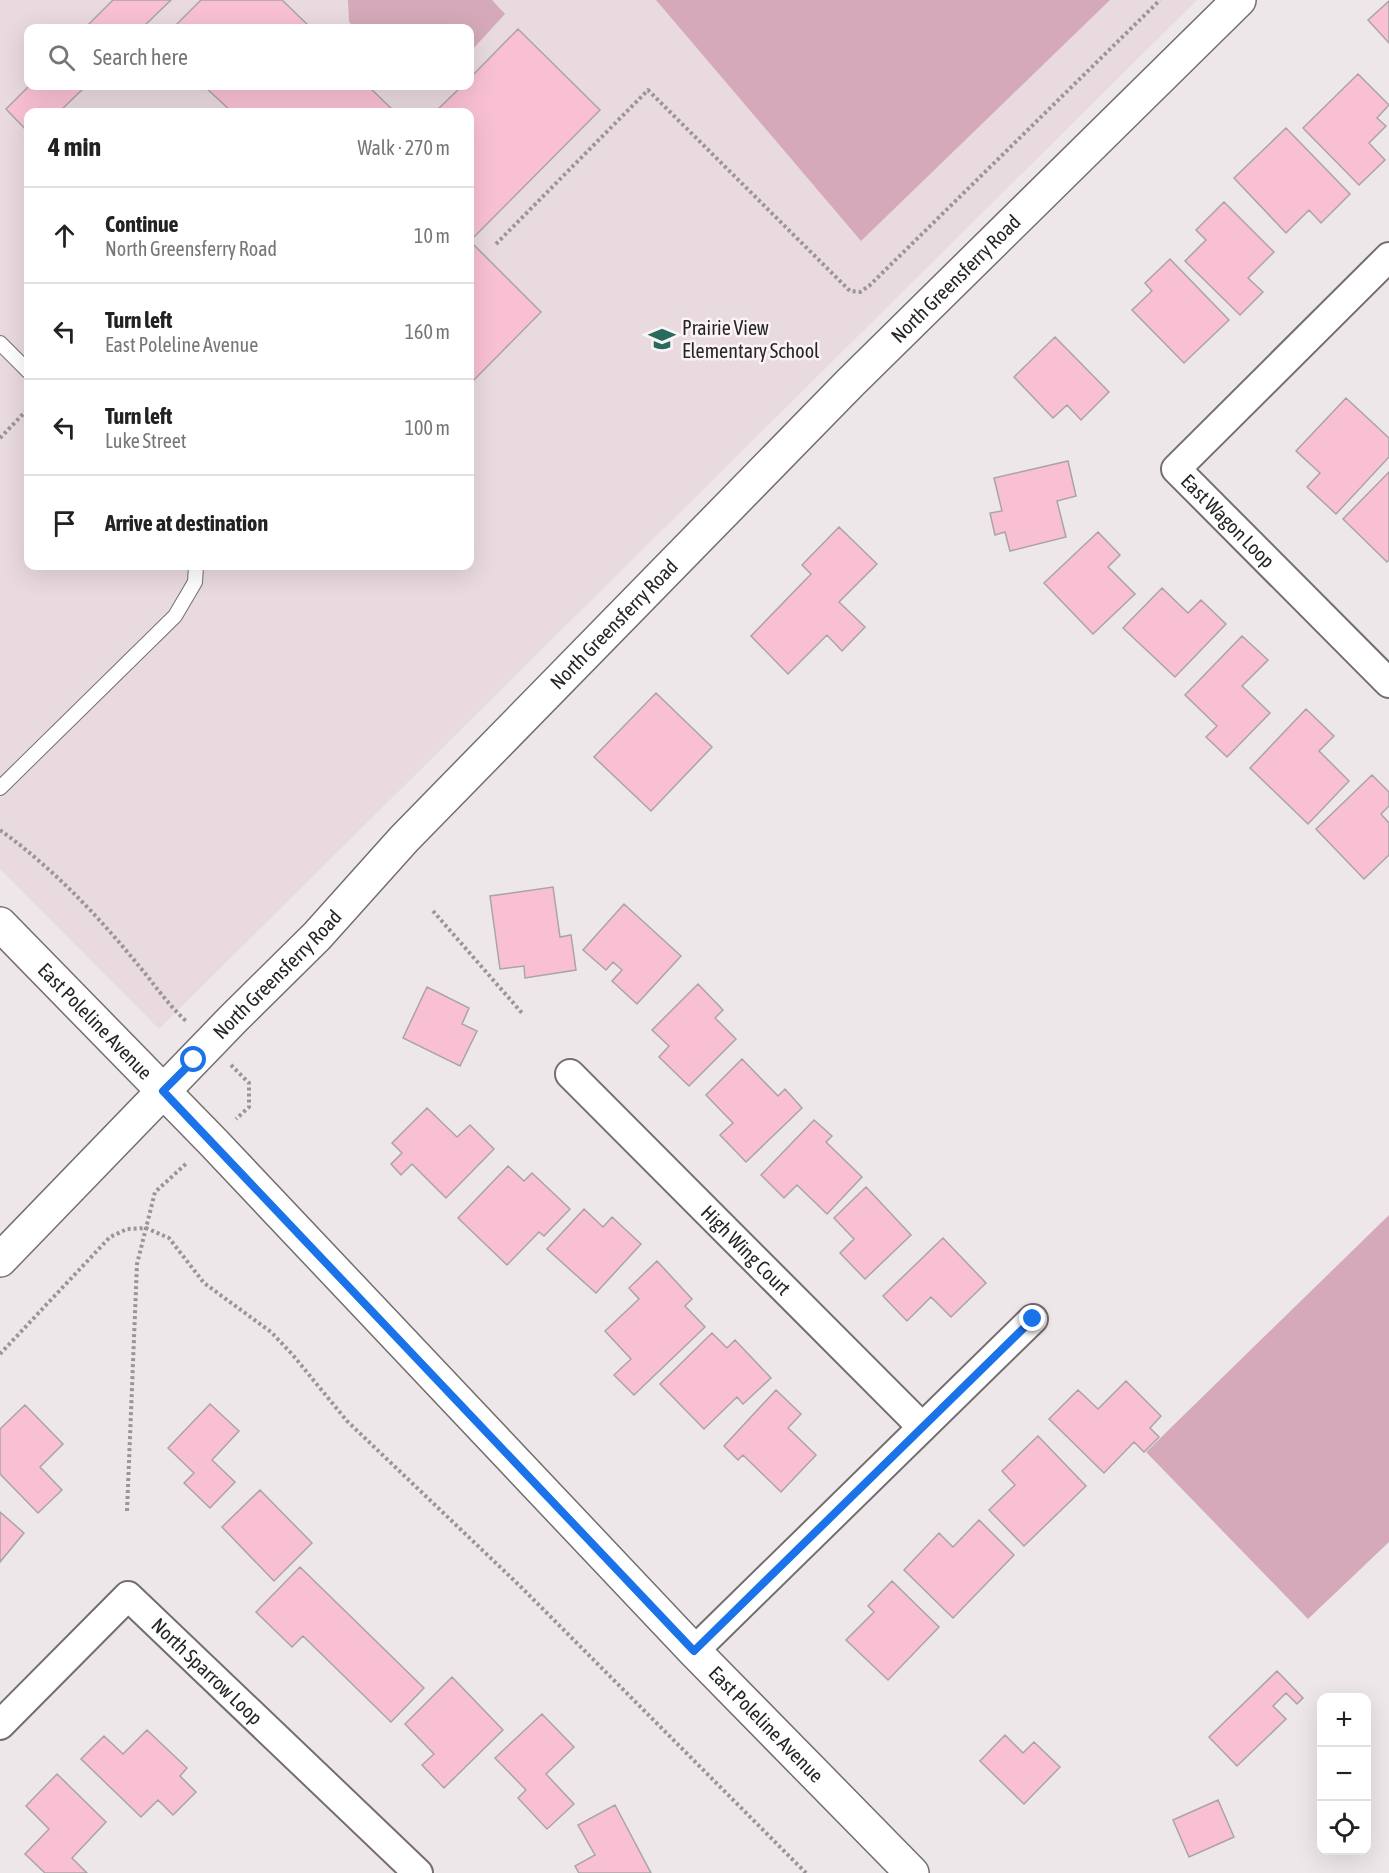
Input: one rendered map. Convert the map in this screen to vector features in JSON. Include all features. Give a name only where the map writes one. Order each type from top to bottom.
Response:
[{"type":"main road","name":"North Greensferry Road","points":[[0,1260],[317,936],[404,839],[850,383],[1239,0]]},
{"type":"main road","name":"East Poleline Avenue","points":[[0,924],[163,1091],[694,1651],[912,1873]]},
{"type":"street","name":"East Wagon Loop","points":[[1389,257],[1176,469],[1389,683]]},
{"type":"street","name":"High Wing Court","points":[[570,1074],[922,1427]]},
{"type":"street","points":[[694,1651],[1033,1319]]},
{"type":"street","name":"North Sparrow Loop","points":[[0,1725],[128,1596],[418,1873]]},
{"type":"lane","points":[[0,343],[24,367]]},
{"type":"lane","points":[[0,788],[175,616],[195,582],[196,570]]},
{"type":"path","points":[[496,244],[648,90],[850,291],[860,292],[869,286],[1160,0]]},
{"type":"path","points":[[0,438],[24,413]]},
{"type":"path","points":[[0,830],[27,849],[105,926],[168,1005]]},
{"type":"path","points":[[434,911],[522,1013]]},
{"type":"path","points":[[127,1511],[137,1264],[154,1192]]},
{"type":"path","points":[[0,1354],[110,1237],[127,1229],[146,1228],[169,1238],[204,1283],[270,1332],[292,1354],[347,1421],[521,1587],[806,1873]]},
{"type":"shaded area","name":"Prairie View Elementary School","points":[[0,0],[1197,0],[159,1029],[0,869]]},
{"type":"shaded area","points":[[348,0],[492,0],[505,14],[474,48],[474,24],[351,24]]},
{"type":"shaded area","points":[[656,0],[1110,0],[861,241]]},
{"type":"shaded area","points":[[1389,1215],[1389,1542],[1308,1619],[1146,1452]]},
{"type":"building","points":[[113,0],[171,0],[146,24],[89,24]]},
{"type":"building","points":[[201,0],[282,0],[307,24],[177,24]]},
{"type":"building","points":[[1389,1],[1389,43],[1368,20]]},
{"type":"building","points":[[518,29],[600,110],[474,237],[474,108],[439,108],[458,90],[474,90],[474,74]]},
{"type":"building","points":[[1358,74],[1389,105],[1377,118],[1386,126],[1369,143],[1385,160],[1359,185],[1303,128]]},
{"type":"building","points":[[25,90],[82,90],[63,108],[24,108],[24,128],[6,109]]},
{"type":"building","points":[[208,90],[372,90],[391,108],[228,108]]},
{"type":"building","points":[[1286,128],[1350,194],[1321,223],[1309,210],[1286,233],[1234,178]]},
{"type":"building","points":[[1224,202],[1274,252],[1248,278],[1263,292],[1240,315],[1185,261],[1206,240],[1196,230]]},
{"type":"building","points":[[474,245],[541,312],[474,380]]},
{"type":"building","points":[[1170,259],[1229,320],[1184,363],[1132,310],[1152,291],[1145,283]]},
{"type":"building","points":[[1055,337],[1109,392],[1081,420],[1067,405],[1053,418],[1014,377]]},
{"type":"building","points":[[1346,398],[1389,438],[1389,457],[1336,514],[1307,487],[1320,473],[1296,451]]},
{"type":"building","points":[[1068,461],[1076,496],[1057,501],[1066,537],[1010,551],[1005,532],[995,535],[990,513],[1002,511],[994,478]]},
{"type":"building","points":[[1389,472],[1389,560],[1387,562],[1343,519]]},
{"type":"building","points":[[839,527],[877,564],[839,602],[865,627],[842,651],[827,635],[788,674],[751,636],[811,574],[802,565]]},
{"type":"building","points":[[1098,532],[1120,555],[1108,567],[1135,594],[1093,634],[1044,583]]},
{"type":"building","points":[[1162,588],[1188,613],[1201,600],[1226,624],[1175,677],[1123,628]]},
{"type":"building","points":[[1242,636],[1268,660],[1242,686],[1270,713],[1227,757],[1206,737],[1217,726],[1185,695]]},
{"type":"building","points":[[656,693],[712,747],[651,811],[594,757]]},
{"type":"building","points":[[1306,709],[1334,736],[1319,751],[1349,781],[1308,824],[1250,768]]},
{"type":"building","points":[[1372,775],[1389,792],[1389,806],[1381,814],[1389,823],[1389,855],[1364,879],[1316,829]]},
{"type":"building","points":[[553,887],[560,937],[571,935],[576,970],[525,978],[524,966],[500,969],[490,896]]},
{"type":"building","points":[[624,904],[681,956],[637,1004],[612,981],[622,970],[613,962],[606,970],[583,950]]},
{"type":"building","points":[[698,984],[723,1010],[715,1018],[736,1039],[689,1086],[659,1057],[669,1046],[652,1030]]},
{"type":"building","points":[[427,987],[469,1008],[462,1024],[477,1031],[460,1066],[403,1038]]},
{"type":"building","points":[[742,1059],[778,1096],[785,1089],[802,1108],[746,1162],[720,1135],[733,1123],[706,1095]]},
{"type":"building","points":[[427,1108],[457,1137],[470,1125],[494,1149],[446,1198],[412,1164],[401,1175],[391,1164],[402,1153],[392,1143]]},
{"type":"building","points":[[814,1120],[832,1136],[826,1142],[862,1177],[827,1214],[797,1185],[784,1198],[761,1175]]},
{"type":"building","points":[[508,1166],[524,1181],[532,1173],[570,1209],[544,1236],[539,1232],[507,1265],[458,1218]]},
{"type":"building","points":[[866,1187],[911,1235],[865,1279],[840,1253],[854,1239],[834,1218]]},
{"type":"building","points":[[584,1209],[603,1227],[612,1217],[641,1244],[596,1293],[547,1249]]},
{"type":"building","points":[[943,1238],[986,1283],[951,1317],[931,1297],[907,1321],[883,1296]]},
{"type":"building","points":[[657,1261],[692,1299],[685,1306],[705,1327],[634,1395],[614,1375],[631,1359],[605,1331],[639,1299],[629,1288]]},
{"type":"building","points":[[712,1333],[727,1348],[735,1340],[771,1378],[743,1404],[737,1397],[704,1429],[660,1384]]},
{"type":"building","points":[[1126,1381],[1161,1416],[1150,1428],[1159,1437],[1144,1452],[1134,1442],[1104,1473],[1049,1419],[1078,1390],[1098,1409]]},
{"type":"building","points":[[776,1390],[801,1414],[788,1428],[816,1455],[781,1492],[743,1455],[738,1460],[724,1446]]},
{"type":"building","points":[[210,1404],[239,1431],[212,1460],[235,1482],[210,1508],[184,1483],[194,1473],[168,1448]]},
{"type":"building","points":[[25,1405],[63,1444],[40,1467],[62,1490],[38,1513],[0,1474],[0,1429]]},
{"type":"building","points":[[1038,1436],[1086,1486],[1024,1546],[989,1510],[1015,1485],[1002,1471]]},
{"type":"building","points":[[260,1490],[312,1543],[274,1581],[222,1527]]},
{"type":"building","points":[[0,1512],[24,1533],[0,1562]]},
{"type":"building","points":[[979,1520],[1014,1555],[953,1618],[904,1570],[939,1533],[953,1547]]},
{"type":"building","points":[[300,1567],[424,1688],[391,1722],[303,1636],[292,1647],[256,1612]]},
{"type":"building","points":[[892,1581],[939,1627],[888,1680],[846,1640],[874,1612],[868,1606]]},
{"type":"building","points":[[1277,1671],[1303,1698],[1297,1704],[1286,1693],[1273,1706],[1286,1719],[1237,1766],[1209,1737]]},
{"type":"building","points":[[452,1677],[503,1730],[444,1788],[422,1765],[434,1754],[405,1724]]},
{"type":"building","points":[[542,1714],[574,1747],[546,1774],[574,1804],[547,1829],[518,1798],[526,1790],[495,1758]]},
{"type":"building","points":[[147,1730],[187,1768],[180,1776],[196,1792],[173,1815],[158,1800],[141,1817],[81,1759],[104,1736],[123,1754]]},
{"type":"building","points":[[1005,1735],[1023,1753],[1034,1742],[1060,1767],[1024,1804],[980,1761]]},
{"type":"building","points":[[57,1774],[106,1822],[72,1858],[87,1873],[45,1873],[25,1854],[49,1829],[26,1806]]},
{"type":"building","points":[[1218,1800],[1234,1837],[1189,1857],[1173,1820]]},
{"type":"building","points":[[615,1805],[651,1873],[579,1873],[575,1866],[595,1855],[578,1825]]},
{"type":"place","name":"Prairie View Elementary School","points":[[662,339]]},
{"type":"route","points":[[194,1060],[163,1091],[694,1651],[749,1600],[1033,1319]]}]
